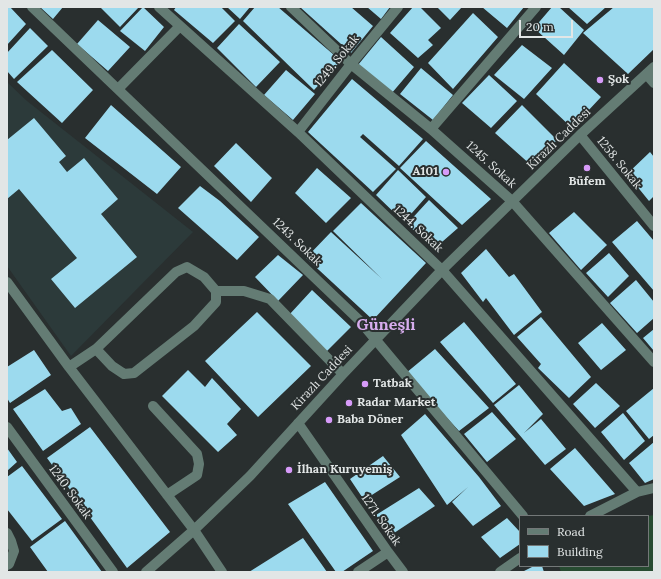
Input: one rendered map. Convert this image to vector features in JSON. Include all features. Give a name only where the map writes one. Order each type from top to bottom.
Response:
[{"type":"street","name":"1243. Sokak","points":[[32,7],[360,321],[522,515]]},
{"type":"street","name":"1244. Sokak","points":[[159,7],[298,132],[442,270],[637,492]]},
{"type":"street","name":"1245. Sokak","points":[[292,7],[351,64],[431,129],[512,201],[654,362]]},
{"type":"street","name":"1249. Sokak","points":[[298,132],[398,7]]},
{"type":"street","points":[[431,129],[536,7]]},
{"type":"street","points":[[118,89],[180,26]]},
{"type":"street","points":[[650,71],[654,83]]},
{"type":"street","name":"Kirazlı Caddesi","points":[[146,572],[194,530],[250,476],[375,339],[442,270],[580,135],[650,71]]},
{"type":"street","name":"1258. Sokak","points":[[580,135],[654,226]]},
{"type":"street","points":[[69,367],[96,349],[176,272],[187,267],[204,277],[216,291],[216,302],[194,326],[134,373],[124,374],[112,366],[96,349]]},
{"type":"street","points":[[7,282],[69,367],[194,530],[222,572]]},
{"type":"street","points":[[216,291],[244,291],[270,300],[343,374]]},
{"type":"street","points":[[153,406],[197,454],[199,464],[196,475],[167,495]]},
{"type":"street","name":"1271. Sokak","points":[[298,423],[403,572]]},
{"type":"street","name":"1240. Sokak","points":[[7,427],[113,572]]},
{"type":"street","points":[[592,515],[637,492],[654,488]]},
{"type":"street","points":[[7,533],[14,551],[9,564],[7,565]]},
{"type":"street","points":[[358,572],[388,552]]},
{"type":"street","points":[[504,571],[519,559]]},
{"type":"shaded area","points":[[7,82],[27,101],[193,232],[71,356],[7,266]]},
{"type":"green space","points":[[654,515],[654,572],[561,572],[559,567],[649,567],[649,516]]},
{"type":"building","points":[[7,7],[10,7],[26,24],[7,45]]},
{"type":"building","points":[[40,7],[63,7],[53,19]]},
{"type":"building","points":[[100,7],[139,7],[120,27]]},
{"type":"building","points":[[143,7],[164,27],[145,51],[120,31]]},
{"type":"building","points":[[176,7],[221,7],[235,21],[213,43],[174,10]]},
{"type":"building","points":[[227,7],[250,7],[240,19]]},
{"type":"building","points":[[255,7],[278,7],[341,61],[314,90],[243,21]]},
{"type":"building","points":[[300,7],[351,7],[373,26],[351,53]]},
{"type":"building","points":[[367,7],[390,7],[381,19]]},
{"type":"building","points":[[413,7],[420,7],[441,28],[428,40],[433,45],[418,58],[390,33]]},
{"type":"building","points":[[437,7],[462,7],[450,20]]},
{"type":"building","points":[[482,7],[524,7],[507,28]]},
{"type":"building","points":[[552,7],[559,7],[584,30],[564,55],[534,28]]},
{"type":"building","points":[[568,7],[606,7],[587,24]]},
{"type":"building","points":[[614,7],[654,7],[654,49],[628,74],[583,33]]},
{"type":"building","points":[[473,13],[498,37],[453,89],[428,63]]},
{"type":"building","points":[[98,20],[130,47],[108,71],[77,44]]},
{"type":"building","points":[[239,24],[280,62],[256,87],[217,48]]},
{"type":"building","points":[[30,28],[48,46],[14,79],[7,71],[7,53]]},
{"type":"building","points":[[381,37],[414,67],[391,94],[358,65]]},
{"type":"building","points":[[522,45],[552,68],[524,99],[494,75]]},
{"type":"building","points":[[52,50],[93,90],[62,123],[17,82]]},
{"type":"building","points":[[564,63],[601,97],[572,128],[536,94]]},
{"type":"building","points":[[421,68],[453,95],[433,120],[400,94]]},
{"type":"building","points":[[286,70],[315,94],[293,120],[264,95]]},
{"type":"building","points":[[489,75],[517,101],[491,128],[462,103]]},
{"type":"building","points":[[352,79],[423,139],[399,166],[363,134],[360,137],[396,169],[373,192],[308,132]]},
{"type":"building","points":[[111,105],[181,167],[157,194],[85,138]]},
{"type":"building","points":[[522,105],[557,140],[532,166],[495,133]]},
{"type":"building","points":[[34,118],[66,156],[59,162],[67,172],[84,158],[118,199],[101,214],[137,257],[75,308],[51,279],[77,258],[19,189],[7,199],[7,140]]},
{"type":"building","points":[[426,141],[491,199],[462,225],[400,168]]},
{"type":"building","points":[[236,143],[272,178],[251,202],[214,166]]},
{"type":"building","points":[[650,152],[654,157],[654,196],[649,201],[627,174]]},
{"type":"building","points":[[317,168],[351,198],[326,223],[295,193]]},
{"type":"building","points":[[398,170],[426,197],[404,222],[376,195]]},
{"type":"building","points":[[200,186],[220,201],[259,237],[237,260],[178,208]]},
{"type":"building","points":[[429,200],[458,228],[434,249],[407,224]]},
{"type":"building","points":[[361,203],[426,263],[373,320],[306,258],[331,232],[382,279],[333,231]]},
{"type":"building","points":[[574,212],[607,245],[581,270],[549,233]]},
{"type":"building","points":[[637,221],[654,241],[654,291],[612,242]]},
{"type":"building","points":[[486,249],[509,277],[514,274],[542,312],[514,335],[486,298],[483,302],[461,273]]},
{"type":"building","points":[[609,253],[629,276],[608,297],[586,273]]},
{"type":"building","points":[[278,255],[303,275],[278,301],[255,277]]},
{"type":"building","points":[[636,280],[654,302],[654,318],[637,333],[610,303]]},
{"type":"building","points":[[312,290],[351,327],[326,352],[289,315]]},
{"type":"building","points":[[257,312],[311,366],[258,417],[205,361]]},
{"type":"building","points":[[541,317],[591,377],[569,398],[538,368],[541,364],[517,337]]},
{"type":"building","points":[[464,322],[516,384],[493,403],[440,342]]},
{"type":"building","points":[[602,323],[626,350],[601,370],[578,343]]},
{"type":"building","points":[[654,329],[654,351],[643,338]]},
{"type":"building","points":[[435,349],[489,408],[459,431],[406,373]]},
{"type":"building","points":[[34,350],[51,375],[10,403],[7,398],[7,367]]},
{"type":"building","points":[[188,370],[205,387],[212,378],[241,409],[227,424],[237,435],[218,452],[162,396]]},
{"type":"building","points":[[596,383],[620,406],[595,428],[573,404]]},
{"type":"building","points":[[519,385],[543,414],[524,433],[541,419],[566,449],[545,465],[494,405]]},
{"type":"building","points":[[654,388],[654,435],[649,439],[626,411]]},
{"type":"building","points":[[45,389],[62,411],[71,408],[81,424],[43,451],[13,409]]},
{"type":"building","points":[[492,412],[516,439],[487,462],[464,434]]},
{"type":"building","points":[[623,413],[645,441],[624,460],[601,432]]},
{"type":"building","points":[[425,414],[479,477],[501,506],[473,526],[452,502],[468,487],[447,505],[401,435]]},
{"type":"building","points":[[90,427],[170,532],[127,568],[47,458]]},
{"type":"building","points":[[654,442],[654,479],[645,483],[629,463]]},
{"type":"building","points":[[7,448],[17,462],[7,471]]},
{"type":"building","points":[[575,448],[615,494],[584,506],[550,469]]},
{"type":"building","points":[[383,456],[400,477],[364,500],[350,479]]},
{"type":"building","points":[[22,466],[62,519],[32,541],[7,509],[7,477]]},
{"type":"building","points":[[325,482],[373,551],[342,572],[336,572],[288,504]]},
{"type":"building","points":[[419,488],[435,506],[391,535],[376,515]]},
{"type":"building","points":[[507,518],[519,531],[519,545],[500,558],[481,537]]},
{"type":"building","points":[[65,521],[102,572],[48,572],[30,547]]},
{"type":"building","points":[[303,538],[327,572],[249,572]]},
{"type":"building","points":[[532,567],[542,567],[544,572],[522,572]]},
{"type":"place","name":"Şok","points":[[600,80]]},
{"type":"place","name":"Büfem","points":[[587,168]]},
{"type":"place","name":"A101","points":[[446,172]]},
{"type":"place","name":"Tatbak","points":[[365,384]]},
{"type":"place","name":"Radar Market","points":[[349,403]]},
{"type":"place","name":"Baba Döner","points":[[329,420]]},
{"type":"place","name":"İlhan Kuruyemiş","points":[[289,470]]},
{"type":"district","name":"Güneşli","points":[[386,325]]}]
